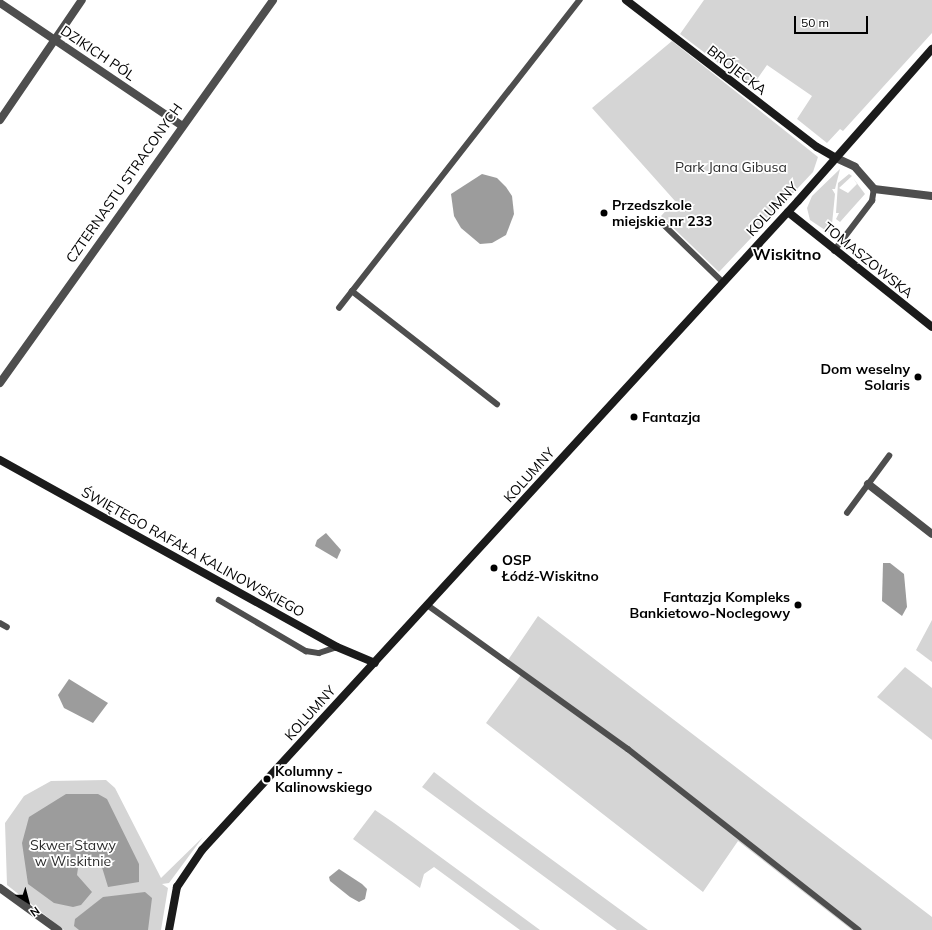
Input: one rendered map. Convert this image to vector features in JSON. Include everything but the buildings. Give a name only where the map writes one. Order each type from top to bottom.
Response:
[{"type":"street","points":[[0,120],[82,0]]},
{"type":"street","name":"CZTERNASTU STRACONYCH","points":[[0,383],[181,125],[273,0]]},
{"type":"street","name":"BRÓJECKA","points":[[626,0],[816,147],[834,157]]},
{"type":"street","name":"DZIKICH PÓL","points":[[0,3],[181,125]]},
{"type":"street","name":"KOLUMNY","points":[[169,930],[177,887],[195,859],[429,606],[722,281],[788,212],[834,157],[932,48]]},
{"type":"street","points":[[834,157],[855,167],[874,189],[932,196]]},
{"type":"street","name":"TOMASZOWSKA","points":[[788,212],[834,251],[932,327]]},
{"type":"street","name":"ŚWIĘTEGO RAFAŁA KALINOWSKIEGO","points":[[0,460],[337,647],[375,663]]},
{"type":"street","points":[[868,484],[932,534]]},
{"type":"street","points":[[0,888],[58,930]]},
{"type":"lane","points":[[339,308],[580,0]]},
{"type":"lane","points":[[834,251],[872,201],[874,189]]},
{"type":"lane","points":[[660,221],[722,281]]},
{"type":"lane","points":[[352,291],[497,404]]},
{"type":"lane","points":[[847,513],[889,456]]},
{"type":"lane","points":[[219,600],[306,651],[319,653],[337,647]]},
{"type":"lane","points":[[429,606],[628,750],[859,930]]},
{"type":"lane","points":[[0,623],[7,627]]},
{"type":"green space","points":[[704,0],[932,0],[932,33],[843,131],[840,129],[827,143],[797,119],[812,96],[767,65],[751,88],[680,34]]},
{"type":"green space","name":"Park Jana Gibusa","points":[[672,41],[818,157],[813,172],[719,272],[661,216],[675,201],[592,108]]},
{"type":"green space","points":[[840,169],[835,189],[832,189],[835,194],[831,234],[810,220],[807,208],[812,196]]},
{"type":"green space","points":[[849,174],[852,176],[839,188],[848,193],[857,184],[853,178],[865,194],[840,222],[836,219],[839,213],[836,213],[838,183]]},
{"type":"green space","points":[[538,616],[932,917],[932,930],[852,930],[738,841],[703,892],[486,723],[523,672],[508,660]]},
{"type":"green space","points":[[932,620],[932,662],[916,650]]},
{"type":"green space","points":[[905,667],[932,688],[932,740],[877,697]]},
{"type":"green space","points":[[434,772],[648,930],[617,930],[422,787]]},
{"type":"green space","name":"Skwer Stawy w Wiskitnie","points":[[106,780],[115,788],[161,878],[203,837],[169,883],[162,884],[168,888],[161,930],[64,930],[7,885],[5,823],[24,796],[51,781]]},
{"type":"green space","points":[[375,810],[540,930],[520,930],[434,867],[424,874],[420,888],[353,839]]},
{"type":"shaded area","points":[[482,174],[497,178],[506,187],[512,196],[514,214],[506,235],[492,243],[480,244],[461,228],[454,216],[451,194]]},
{"type":"shaded area","points":[[326,533],[341,550],[337,559],[315,546],[317,540]]},
{"type":"shaded area","points":[[883,563],[890,563],[904,574],[907,607],[902,616],[882,601]]},
{"type":"shaded area","points":[[69,679],[108,703],[93,723],[64,708],[58,695]]},
{"type":"shaded area","points":[[66,794],[98,794],[107,799],[139,864],[139,882],[108,887],[101,864],[85,862],[78,868],[77,875],[92,892],[81,905],[73,907],[54,903],[28,884],[22,843],[29,817]]},
{"type":"shaded area","points":[[339,869],[367,889],[365,899],[359,902],[350,897],[330,881],[329,877]]},
{"type":"shaded area","points":[[145,892],[152,898],[148,930],[79,930],[74,926],[75,919],[103,897]]},
{"type":"place","name":"Przedszkole miejskie nr 233","points":[[604,213]]},
{"type":"place","name":"Dom weselny Solaris","points":[[918,377]]},
{"type":"place","name":"Fantazja","points":[[634,417]]},
{"type":"place","name":"OSP Łódź-Wiskitno","points":[[494,568]]},
{"type":"place","name":"Fantazja Kompleks Bankietowo-Noclegowy","points":[[798,605]]},
{"type":"place","name":"Kolumny - Kalinowskiego","points":[[267,779]]},
{"type":"district","name":"Wiskitno","points":[[787,254]]}]
